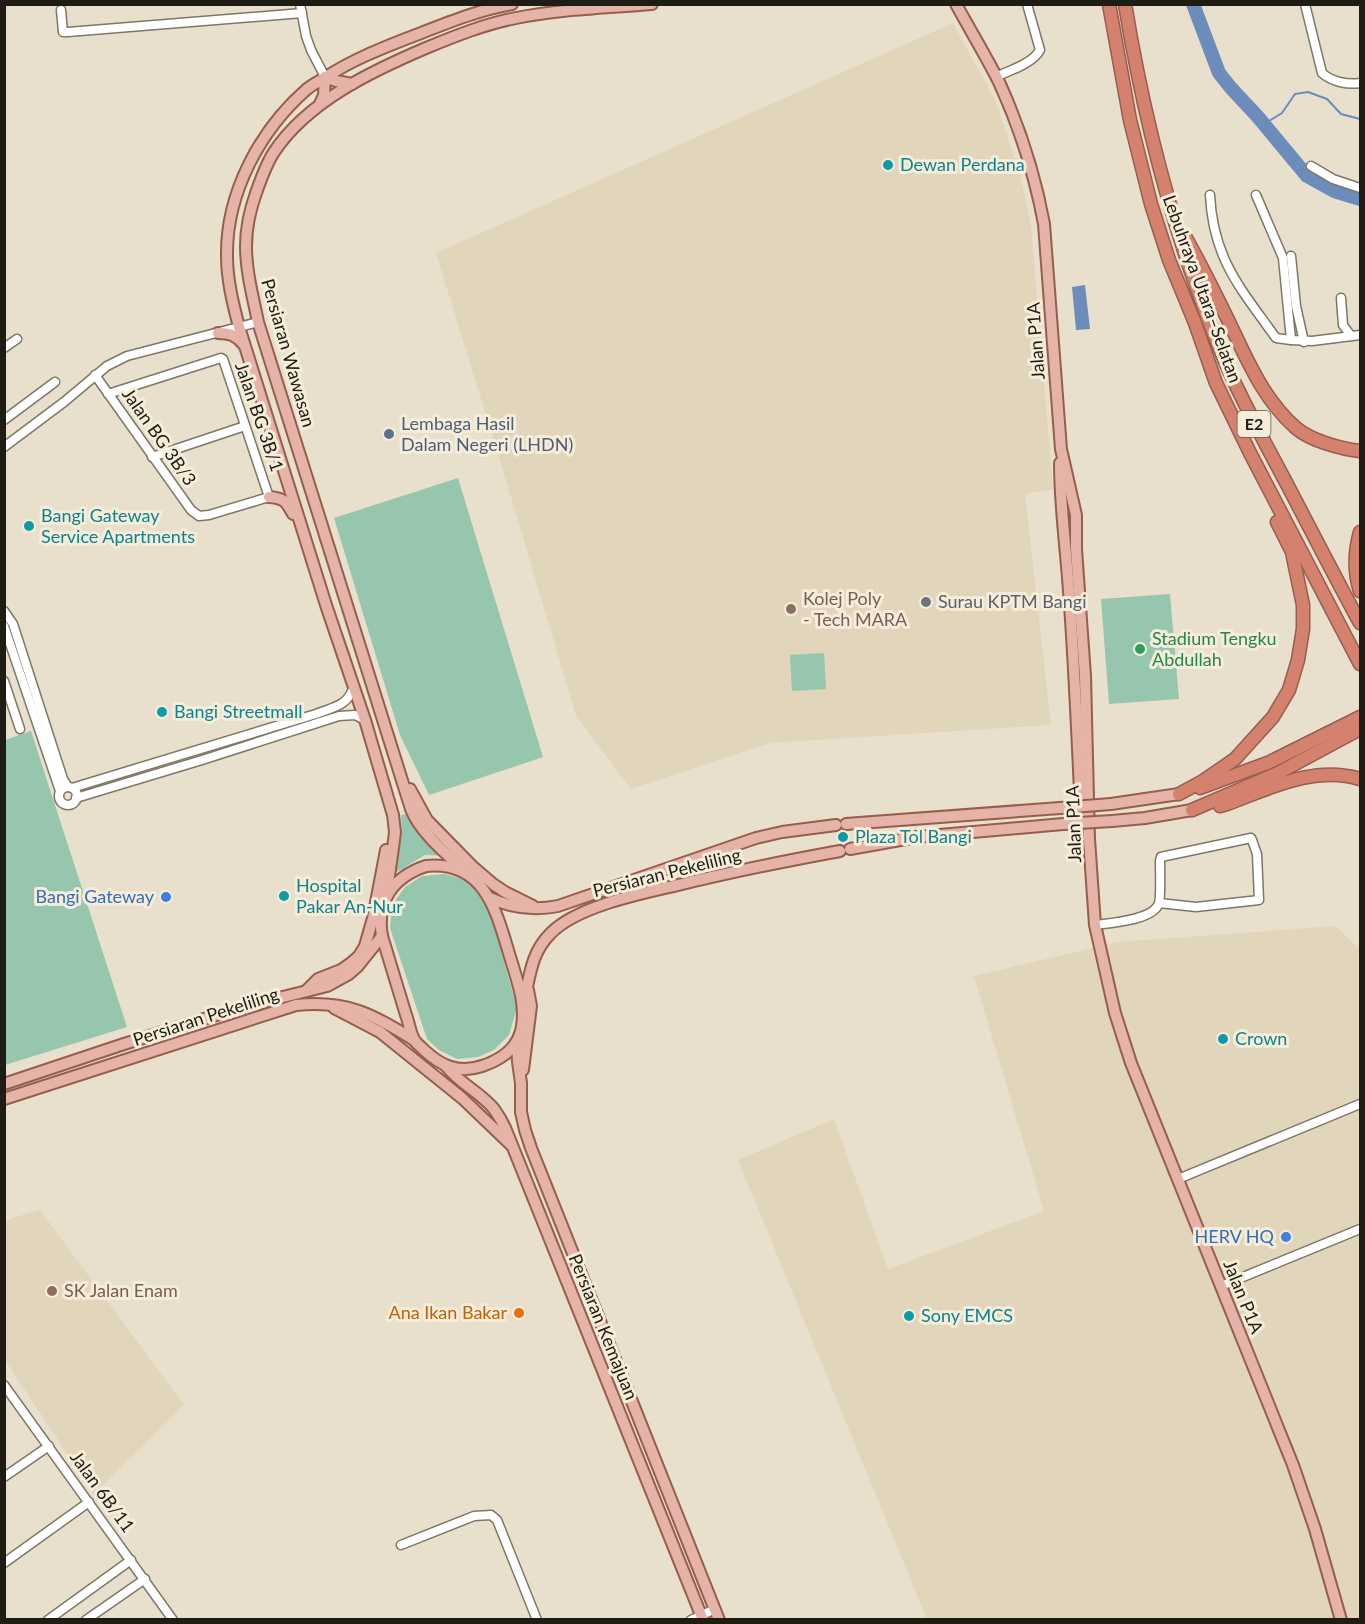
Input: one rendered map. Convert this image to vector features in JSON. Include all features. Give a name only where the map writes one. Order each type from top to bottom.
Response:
[{"type":"highway","name":"Lebuhraya Utara–Selatan","points":[[1109,4],[1130,120],[1151,204],[1169,260],[1216,383],[1360,664]]},
{"type":"highway","name":"Lebuhraya Utara–Selatan","points":[[1125,4],[1147,117],[1173,213],[1226,364],[1360,623]]},
{"type":"highway","points":[[1173,213],[1253,372],[1273,404],[1298,430],[1329,445],[1360,451]]},
{"type":"highway","points":[[1179,794],[1220,771],[1248,746],[1273,717],[1288,690],[1298,660],[1303,629],[1303,605],[1292,552],[1230,423],[1216,383]]},
{"type":"highway","points":[[1360,532],[1356,552],[1360,591]]},
{"type":"highway","points":[[1179,794],[1211,785],[1270,762],[1358,724]]},
{"type":"highway","points":[[1192,810],[1278,773],[1358,724]]},
{"type":"highway","points":[[1192,810],[1227,804],[1272,787],[1312,776],[1336,774],[1360,779]]},
{"type":"main road","name":"Persiaran Wawasan","points":[[386,897],[393,848],[393,815],[366,720],[326,605],[239,327],[229,286],[227,255],[229,223],[243,177],[260,146],[278,120],[308,88],[341,67],[381,49],[434,28],[512,4]]},
{"type":"main road","points":[[535,14],[548,4]]},
{"type":"main road","points":[[563,4],[585,9]]},
{"type":"main road","name":"Persiaran Wawasan","points":[[468,874],[425,832],[416,820],[401,775],[258,322],[248,279],[246,245],[250,210],[260,181],[274,152],[296,126],[320,104],[352,84],[403,58],[468,31],[513,18],[652,4]]},
{"type":"main road","name":"Jalan P1A","points":[[956,4],[996,77],[1011,112],[1029,159],[1042,214],[1061,449],[1062,516],[1073,639],[1080,792],[1089,839],[1095,925],[1115,1013],[1149,1112],[1293,1465],[1315,1529],[1341,1620]]},
{"type":"main road","points":[[320,104],[324,95],[325,77],[352,84]]},
{"type":"main road","points":[[221,332],[228,328],[232,321],[234,307]]},
{"type":"main road","points":[[221,332],[237,337],[245,347]]},
{"type":"main road","points":[[269,497],[284,500],[300,524]]},
{"type":"main road","points":[[401,775],[427,820],[472,866],[506,892],[542,909]]},
{"type":"main road","name":"Persiaran Pekeliling","points":[[490,898],[519,908],[542,909],[558,906],[756,838],[782,832],[841,824],[1111,804],[1179,794]]},
{"type":"main road","name":"Persiaran Pekeliling","points":[[523,1005],[533,961],[543,941],[562,924],[581,913],[636,895],[750,868],[917,837],[1145,818],[1192,810]]},
{"type":"main road","points":[[306,991],[318,979],[351,963],[359,956],[365,945],[393,815]]},
{"type":"main road","points":[[426,866],[442,866],[468,874],[490,898],[509,951],[523,1005],[523,1022],[517,1042],[500,1058],[478,1068],[446,1066],[414,1040],[382,936],[381,918],[386,897],[407,874],[426,866]]},
{"type":"main road","name":"Persiaran Pekeliling","points":[[4,1084],[229,1011],[327,986],[349,974],[382,936]]},
{"type":"main road","points":[[521,1083],[531,1006],[527,987]]},
{"type":"main road","name":"Persiaran Pekeliling","points":[[4,1099],[286,1007],[306,1004],[353,1008],[370,1014],[414,1040]]},
{"type":"main road","points":[[326,1004],[380,1032],[462,1098],[513,1148]]},
{"type":"main road","name":"Persiaran Kemajuan","points":[[517,1042],[521,1112],[531,1148],[717,1614]]},
{"type":"main road","name":"Persiaran Kemajuan","points":[[446,1066],[460,1081],[494,1109],[501,1119],[703,1617]]},
{"type":"street","points":[[996,77],[1031,60],[1040,50],[1027,4]]},
{"type":"street","points":[[1305,4],[1322,73],[1335,81],[1347,84],[1360,83]]},
{"type":"street","points":[[61,10],[63,32],[68,32],[301,9],[309,43],[325,77]]},
{"type":"street","points":[[1311,166],[1333,179],[1360,188]]},
{"type":"street","points":[[1210,195],[1216,238],[1224,260],[1237,284],[1276,338],[1304,342],[1356,335]]},
{"type":"street","points":[[1256,195],[1283,258],[1291,340]]},
{"type":"street","points":[[1291,256],[1296,306],[1304,342]]},
{"type":"street","points":[[1341,298],[1343,325],[1356,335]]},
{"type":"street","points":[[4,447],[107,366],[127,356],[258,322]]},
{"type":"street","points":[[4,348],[17,339]]},
{"type":"street","name":"Jalan BG 3B/1","points":[[108,394],[223,359],[269,497]]},
{"type":"street","name":"Jalan BG 3B/3","points":[[95,375],[191,510],[199,516],[269,497]]},
{"type":"street","points":[[4,420],[55,382]]},
{"type":"street","points":[[153,456],[245,426]]},
{"type":"street","points":[[4,610],[13,624],[63,779],[67,789],[76,792],[76,798],[72,804],[65,805],[59,799],[67,789],[325,710],[346,702],[354,686]]},
{"type":"street","points":[[4,626],[67,789]]},
{"type":"street","points":[[4,681],[20,729]]},
{"type":"street","points":[[76,798],[339,716],[355,715],[366,720]]},
{"type":"street","points":[[1095,925],[1136,919],[1153,913],[1159,903],[1161,857],[1251,838],[1258,863],[1259,900],[1196,907],[1159,903]]},
{"type":"street","points":[[1178,1179],[1360,1104]]},
{"type":"street","points":[[1221,1286],[1360,1229]]},
{"type":"street","name":"Jalan 6B/11","points":[[5,1385],[173,1620]]},
{"type":"street","points":[[4,1477],[49,1446]]},
{"type":"street","points":[[4,1563],[89,1502]]},
{"type":"street","points":[[401,1545],[474,1516],[490,1515],[497,1520],[537,1620]]},
{"type":"street","points":[[48,1620],[131,1560]]},
{"type":"street","points":[[86,1620],[145,1579]]},
{"type":"street","points":[[691,1620],[717,1614]]},
{"type":"shaded area","points":[[953,23],[995,100],[1021,178],[1031,225],[1053,489],[1025,494],[1051,725],[770,743],[631,789],[576,716],[436,253]]},
{"type":"shaded area","points":[[1336,926],[1360,950],[1360,1619],[927,1619],[738,1160],[834,1119],[888,1269],[1044,1211],[974,976],[1117,942]]},
{"type":"shaded area","name":"SK Jalan Enam","points":[[40,1210],[184,1405],[94,1494],[5,1360],[5,1222]]},
{"type":"green space","points":[[458,478],[543,757],[429,795],[400,735],[334,518]]},
{"type":"green space","name":"Stadium Tengku Abdullah","points":[[1170,594],[1179,699],[1109,704],[1101,599]]},
{"type":"green space","points":[[824,653],[826,689],[792,691],[790,655]]},
{"type":"green space","points":[[31,731],[127,1027],[5,1065],[5,740]]},
{"type":"green space","points":[[407,814],[450,856],[425,855],[395,873],[402,834],[401,815]]},
{"type":"green space","points":[[444,874],[464,879],[488,904],[517,1008],[509,1035],[494,1050],[478,1057],[457,1059],[439,1050],[427,1039],[390,928],[392,905],[405,887],[422,876]]},
{"type":"water","points":[[1085,285],[1090,329],[1076,330],[1072,287]]},
{"type":"waterway","points":[[1193,4],[1219,73],[1231,88],[1307,176],[1334,191],[1360,199]]},
{"type":"waterway","points":[[1264,124],[1282,113],[1295,94],[1308,92],[1327,99],[1341,114],[1360,119]]},
{"type":"place","name":"Dewan Perdana","points":[[888,165]]},
{"type":"place","name":"Lembaga Hasil Dalam Negeri (LHDN)","points":[[389,434]]},
{"type":"place","name":"Bangi Gateway Service Apartments","points":[[29,526]]},
{"type":"place","name":"Surau KPTM Bangi","points":[[926,602]]},
{"type":"place","name":"Kolej Poly - Tech MARA","points":[[791,609]]},
{"type":"place","name":"Stadium Tengku Abdullah","points":[[1140,649]]},
{"type":"place","name":"Bangi Streetmall","points":[[162,712]]},
{"type":"place","name":"Plaza Tol Bangi","points":[[843,837]]},
{"type":"place","name":"Hospital Pakar An-Nur","points":[[284,896]]},
{"type":"place","name":"Bangi Gateway","points":[[166,897]]},
{"type":"place","name":"Crown","points":[[1223,1039]]},
{"type":"place","name":"HERV HQ","points":[[1286,1237]]},
{"type":"place","name":"SK Jalan Enam","points":[[52,1291]]},
{"type":"place","name":"Ana Ikan Bakar","points":[[519,1313]]},
{"type":"place","name":"Sony EMCS","points":[[909,1316]]}]
